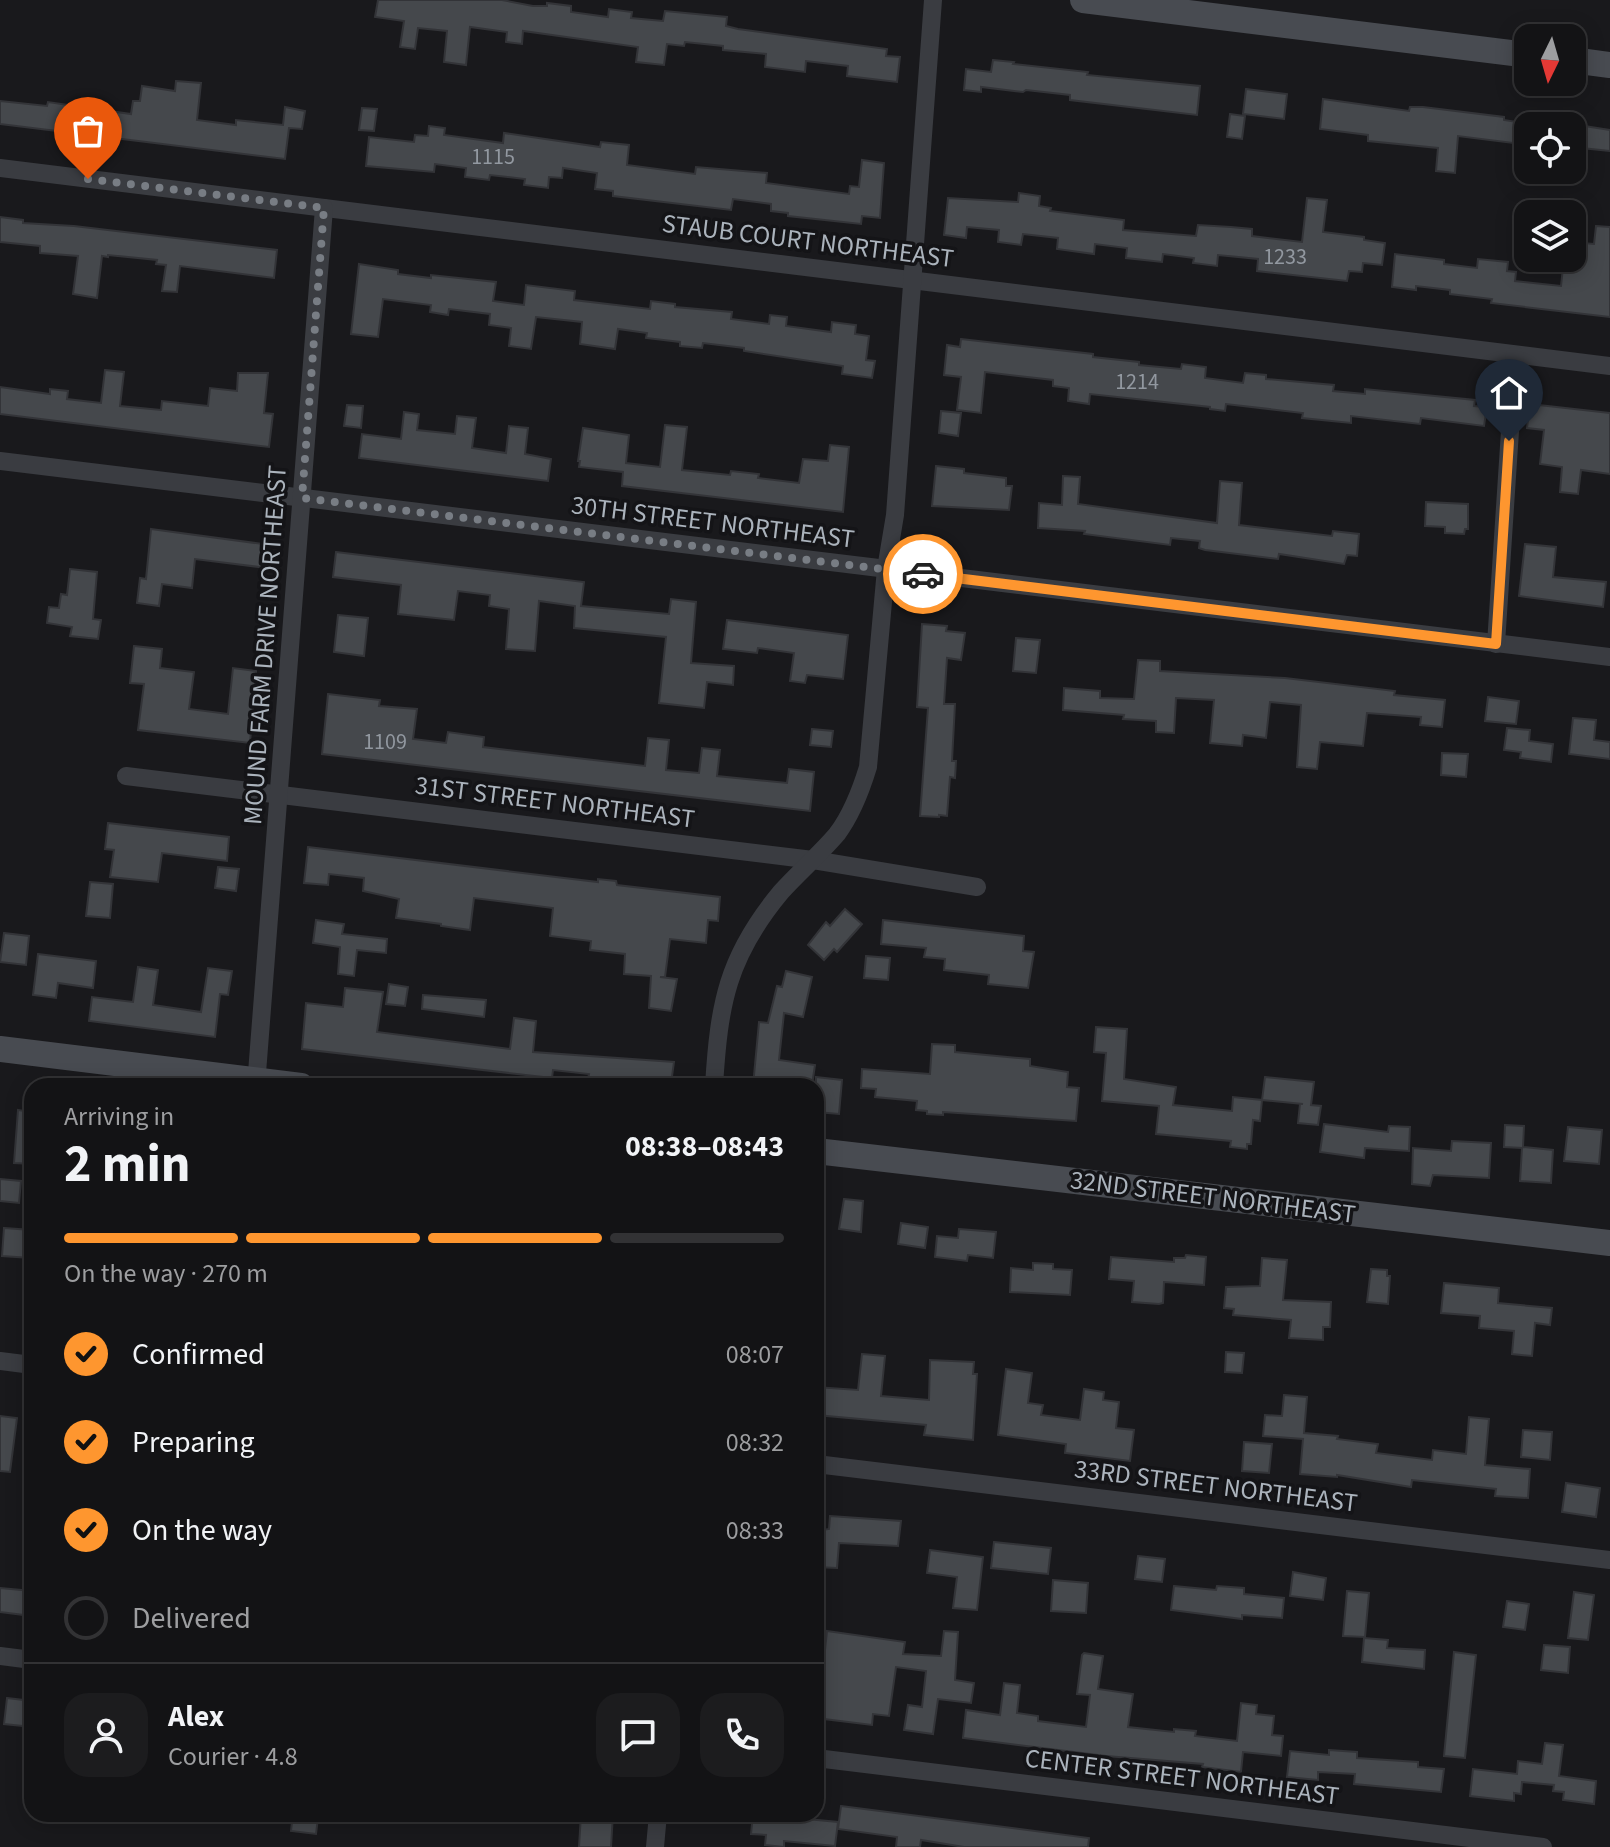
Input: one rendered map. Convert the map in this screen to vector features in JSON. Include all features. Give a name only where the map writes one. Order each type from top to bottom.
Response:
[{"type":"main road","points":[[1083,0],[1514,53]]},
{"type":"main road","points":[[1586,62],[1610,65]]},
{"type":"main road","points":[[0,1049],[219,1078]]},
{"type":"main road","name":"32ND STREET NORTHEAST","points":[[824,1152],[1610,1243]]},
{"type":"street","points":[[714,1078],[718,1022],[728,980],[759,922],[782,891],[838,832],[858,798],[868,767],[886,569],[895,515],[933,0]]},
{"type":"street","name":"STAUB COURT NORTHEAST","points":[[0,168],[1610,366]]},
{"type":"street","name":"MOUND FARM DRIVE NORTHEAST","points":[[257,1078],[324,208]]},
{"type":"street","points":[[1496,644],[1515,355]]},
{"type":"street","name":"30TH STREET NORTHEAST","points":[[0,461],[1610,657]]},
{"type":"street","name":"31ST STREET NORTHEAST","points":[[126,776],[813,860],[977,887]]},
{"type":"street","points":[[0,1361],[24,1364]]},
{"type":"street","name":"33RD STREET NORTHEAST","points":[[824,1465],[1610,1560]]},
{"type":"street","points":[[0,1656],[24,1659]]},
{"type":"street","name":"CENTER STREET NORTHEAST","points":[[824,1759],[1543,1847]]},
{"type":"street","points":[[655,1847],[657,1822]]},
{"type":"building","points":[[378,0],[502,0],[533,6],[547,6],[547,3],[571,6],[571,12],[608,17],[609,9],[632,12],[631,18],[663,21],[665,11],[727,17],[726,26],[738,29],[887,49],[886,56],[900,57],[897,82],[847,76],[848,66],[806,61],[805,72],[765,67],[766,54],[685,42],[684,46],[667,44],[664,65],[636,62],[638,47],[523,31],[522,44],[506,42],[507,32],[470,27],[466,65],[444,62],[447,31],[418,28],[415,49],[400,47],[404,21],[375,17]]},
{"type":"building","points":[[993,60],[1088,72],[1087,75],[1200,86],[1197,115],[1070,100],[1070,95],[1026,90],[981,87],[981,92],[964,90],[966,69],[991,72]]},
{"type":"building","points":[[176,81],[201,83],[197,120],[236,125],[236,120],[283,125],[285,107],[305,111],[302,129],[289,128],[285,159],[0,124],[0,101],[47,106],[48,102],[131,114],[133,101],[140,101],[142,86],[175,91]]},
{"type":"building","points":[[1246,89],[1287,94],[1284,119],[1243,114]]},
{"type":"building","points":[[1323,99],[1409,111],[1410,107],[1423,107],[1504,117],[1504,120],[1514,122],[1514,143],[1458,136],[1455,173],[1436,171],[1438,148],[1368,141],[1368,135],[1320,129]]},
{"type":"building","points":[[362,108],[377,109],[374,131],[359,130]]},
{"type":"building","points":[[1230,114],[1245,116],[1242,139],[1227,137]]},
{"type":"building","points":[[429,126],[445,128],[444,135],[503,143],[504,133],[600,147],[601,142],[629,145],[627,165],[695,174],[696,167],[767,173],[766,183],[849,194],[850,186],[859,187],[862,160],[884,163],[880,218],[862,216],[861,224],[788,216],[788,213],[771,211],[771,204],[733,199],[731,210],[613,196],[613,191],[595,189],[597,173],[563,168],[562,178],[549,177],[548,188],[524,185],[525,179],[490,175],[489,180],[465,177],[466,168],[435,164],[434,172],[366,166],[369,137],[414,142],[415,135],[428,136]]},
{"type":"building","points":[[1586,126],[1610,130],[1610,151],[1586,148]]},
{"type":"building","points":[[1019,193],[1040,196],[1039,206],[1051,208],[1050,211],[1124,220],[1123,230],[1196,236],[1198,225],[1231,227],[1252,229],[1252,236],[1302,242],[1307,198],[1327,200],[1323,232],[1385,243],[1382,265],[1363,263],[1362,272],[1349,271],[1347,281],[1257,271],[1258,259],[1218,255],[1217,266],[1193,263],[1194,258],[1163,254],[1162,262],[1126,258],[1127,248],[1095,244],[1094,254],[1057,249],[1058,238],[1023,234],[1021,245],[998,242],[999,230],[967,227],[966,238],[944,235],[948,198],[1018,202]]},
{"type":"building","points":[[0,217],[23,220],[23,223],[74,226],[277,250],[274,278],[180,266],[177,292],[162,291],[166,265],[156,264],[157,260],[108,255],[102,256],[97,298],[73,294],[78,256],[40,253],[40,246],[0,242]]},
{"type":"building","points":[[1596,226],[1610,227],[1610,317],[1491,303],[1492,299],[1450,294],[1450,290],[1392,287],[1395,254],[1477,268],[1478,259],[1508,262],[1507,271],[1516,272],[1515,281],[1561,286],[1562,272],[1586,272],[1586,243],[1594,244]]},
{"type":"building","points":[[359,264],[398,270],[398,274],[496,282],[493,301],[524,305],[526,285],[575,291],[574,300],[650,309],[651,301],[675,304],[675,307],[732,312],[731,319],[769,324],[770,315],[787,317],[786,326],[831,332],[832,322],[856,325],[855,334],[869,336],[866,360],[875,361],[872,378],[842,374],[843,366],[744,351],[744,348],[703,343],[702,348],[680,346],[680,342],[646,338],[647,333],[618,329],[615,349],[580,344],[582,322],[536,317],[531,349],[509,346],[511,328],[489,325],[490,314],[449,309],[448,315],[430,312],[431,305],[383,299],[378,337],[351,334]]},
{"type":"building","points":[[961,339],[1093,354],[1093,357],[1139,362],[1139,365],[1181,369],[1182,364],[1206,367],[1205,378],[1243,383],[1245,373],[1266,375],[1266,379],[1334,385],[1333,391],[1365,394],[1365,389],[1475,400],[1474,406],[1487,407],[1484,426],[1421,418],[1420,424],[1351,416],[1351,423],[1302,418],[1303,413],[1226,404],[1225,411],[1090,394],[1089,404],[1068,401],[1069,388],[1053,386],[1053,380],[985,372],[981,413],[957,410],[961,377],[944,375],[947,345],[960,347]]},
{"type":"building","points":[[105,370],[124,372],[120,406],[161,410],[162,401],[208,406],[210,388],[237,391],[238,373],[268,373],[264,413],[273,414],[269,447],[0,414],[0,387],[50,394],[50,389],[68,391],[67,399],[101,403]]},
{"type":"building","points":[[1530,404],[1610,413],[1610,474],[1581,470],[1578,494],[1560,492],[1562,467],[1540,464],[1544,430],[1527,428]]},
{"type":"building","points":[[347,405],[363,406],[361,428],[344,426]]},
{"type":"building","points":[[941,411],[961,413],[958,436],[939,433]]},
{"type":"building","points":[[404,412],[419,414],[417,430],[455,434],[457,416],[476,418],[472,448],[506,453],[509,426],[528,428],[525,454],[551,459],[548,481],[359,458],[362,434],[401,439]]},
{"type":"building","points":[[665,425],[687,427],[682,470],[730,475],[731,471],[759,474],[758,478],[799,483],[803,459],[828,461],[830,445],[849,447],[843,512],[622,486],[623,472],[579,467],[583,428],[629,435],[626,463],[660,467]]},
{"type":"building","points":[[936,466],[1006,478],[1006,486],[1012,486],[1009,510],[932,506]]},
{"type":"building","points":[[1063,476],[1080,477],[1078,504],[1217,523],[1220,481],[1242,483],[1239,525],[1332,536],[1333,531],[1359,534],[1357,556],[1347,555],[1344,564],[1279,554],[1278,559],[1205,550],[1199,548],[1200,541],[1171,538],[1170,545],[1084,534],[1085,531],[1038,528],[1039,503],[1062,505]]},
{"type":"building","points":[[1426,502],[1468,504],[1468,529],[1464,534],[1445,533],[1445,527],[1425,526]]},
{"type":"building","points":[[151,529],[270,545],[267,568],[195,559],[192,588],[162,584],[159,606],[137,603],[140,578],[146,579]]},
{"type":"building","points":[[1525,544],[1556,547],[1553,577],[1606,582],[1603,607],[1519,596]]},
{"type":"building","points":[[336,552],[584,582],[581,606],[669,614],[671,599],[696,602],[691,663],[734,666],[733,685],[707,682],[704,708],[659,703],[666,637],[574,628],[575,606],[539,601],[535,651],[506,649],[509,609],[489,606],[490,595],[458,591],[454,620],[398,614],[401,585],[333,577]]},
{"type":"building","points":[[70,569],[97,572],[93,619],[101,620],[98,639],[70,636],[72,627],[47,623],[49,607],[59,608],[61,594],[67,595]]},
{"type":"building","points":[[338,615],[368,618],[364,656],[334,652]]},
{"type":"building","points":[[727,620],[848,635],[843,679],[807,675],[805,683],[790,681],[794,653],[758,648],[757,653],[723,649]]},
{"type":"building","points":[[922,624],[947,626],[946,631],[965,633],[961,660],[947,658],[944,704],[955,704],[952,761],[956,761],[955,778],[950,777],[947,816],[939,817],[920,816],[928,708],[917,707]]},
{"type":"building","points":[[1016,638],[1040,640],[1036,673],[1013,671]]},
{"type":"building","points":[[134,646],[162,649],[160,668],[194,672],[189,709],[228,714],[233,668],[256,671],[250,743],[138,730],[144,684],[130,683]]},
{"type":"building","points":[[1138,660],[1160,661],[1160,671],[1285,678],[1445,700],[1442,727],[1420,725],[1421,717],[1367,713],[1363,746],[1320,742],[1317,769],[1297,767],[1301,705],[1270,702],[1266,738],[1243,735],[1242,746],[1210,743],[1214,700],[1176,698],[1174,733],[1156,732],[1156,721],[1063,710],[1064,688],[1100,691],[1100,698],[1134,699]]},
{"type":"building","points":[[328,694],[380,700],[379,706],[417,709],[413,739],[446,743],[448,732],[484,737],[483,747],[645,766],[648,738],[669,740],[666,770],[699,773],[702,748],[720,750],[717,776],[787,783],[789,769],[814,772],[810,811],[322,754]]},
{"type":"building","points":[[1488,697],[1519,701],[1516,724],[1485,721]]},
{"type":"building","points":[[1573,718],[1596,720],[1594,740],[1610,742],[1610,759],[1569,754]]},
{"type":"building","points":[[1507,728],[1530,730],[1529,741],[1553,744],[1551,762],[1520,758],[1521,752],[1504,750]]},
{"type":"building","points":[[812,729],[833,731],[831,747],[810,745]]},
{"type":"building","points":[[1442,753],[1468,754],[1466,777],[1441,775]]},
{"type":"building","points":[[108,823],[229,837],[227,861],[162,853],[158,882],[110,877],[114,850],[105,849]]},
{"type":"building","points":[[308,847],[598,882],[598,879],[616,881],[617,885],[720,897],[718,921],[708,920],[706,943],[670,939],[665,977],[660,977],[677,979],[671,1011],[649,1008],[651,976],[624,974],[625,954],[590,950],[591,941],[550,936],[553,908],[474,898],[470,930],[396,918],[399,899],[363,891],[364,878],[329,874],[328,885],[304,883]]},
{"type":"building","points":[[218,867],[239,869],[236,891],[215,888]]},
{"type":"building","points":[[90,882],[113,884],[110,918],[86,916]]},
{"type":"building","points":[[845,909],[862,924],[837,952],[834,949],[824,960],[808,945],[826,922],[830,926]]},
{"type":"building","points":[[316,920],[344,924],[342,934],[387,939],[386,953],[357,950],[354,976],[338,974],[340,947],[313,943]]},
{"type":"building","points":[[883,920],[1024,936],[1023,951],[1034,952],[1028,988],[988,984],[989,975],[944,970],[945,959],[924,957],[926,948],[881,944]]},
{"type":"building","points":[[4,933],[29,936],[26,965],[0,962]]},
{"type":"building","points":[[38,954],[96,961],[93,988],[58,983],[56,998],[33,995]]},
{"type":"building","points":[[866,956],[890,958],[888,980],[864,978]]},
{"type":"building","points":[[138,967],[158,970],[153,1005],[201,1012],[208,968],[232,971],[228,995],[220,994],[215,1037],[89,1021],[92,997],[133,1002]]},
{"type":"building","points":[[786,971],[812,977],[803,1017],[784,1013],[779,1060],[815,1065],[813,1078],[754,1078],[759,1022],[768,1023],[777,986],[782,987]]},
{"type":"building","points":[[389,984],[408,987],[405,1006],[386,1004]]},
{"type":"building","points":[[345,988],[383,992],[377,1032],[510,1049],[514,1018],[536,1021],[533,1052],[674,1062],[672,1078],[588,1078],[589,1074],[553,1070],[552,1078],[302,1049],[306,1003],[343,1007]]},
{"type":"building","points":[[423,995],[486,1000],[484,1017],[422,1009]]},
{"type":"building","points":[[1096,1027],[1127,1029],[1124,1079],[1176,1087],[1173,1105],[1232,1111],[1233,1097],[1262,1100],[1260,1121],[1253,1120],[1251,1144],[1247,1144],[1247,1149],[1230,1147],[1231,1141],[1156,1134],[1159,1106],[1102,1101],[1106,1053],[1094,1052]]},
{"type":"building","points":[[932,1044],[955,1045],[955,1052],[1030,1059],[1030,1066],[1068,1072],[1067,1087],[1079,1088],[1076,1121],[943,1112],[943,1115],[927,1114],[927,1111],[916,1110],[917,1101],[875,1097],[876,1089],[861,1088],[862,1069],[930,1074]]},
{"type":"building","points":[[816,1077],[842,1080],[839,1114],[824,1113],[824,1078]]},
{"type":"building","points":[[1265,1077],[1314,1082],[1311,1105],[1321,1106],[1318,1125],[1298,1123],[1300,1104],[1303,1104],[1262,1100]]},
{"type":"building","points":[[18,1110],[24,1111],[24,1164],[14,1163]]},
{"type":"building","points":[[1324,1124],[1388,1132],[1389,1126],[1410,1127],[1409,1151],[1365,1148],[1364,1158],[1320,1152]]},
{"type":"building","points":[[1505,1125],[1524,1126],[1523,1147],[1553,1150],[1551,1183],[1520,1181],[1522,1148],[1504,1147]]},
{"type":"building","points":[[1568,1127],[1602,1130],[1599,1164],[1564,1161]]},
{"type":"building","points":[[1452,1141],[1491,1143],[1489,1178],[1433,1175],[1430,1186],[1412,1184],[1413,1148],[1451,1151]]},
{"type":"building","points":[[0,1179],[21,1181],[19,1203],[0,1201]]},
{"type":"building","points":[[844,1199],[863,1201],[861,1232],[839,1229]]},
{"type":"building","points":[[901,1223],[928,1227],[925,1248],[898,1244]]},
{"type":"building","points":[[4,1228],[24,1229],[24,1258],[2,1256]]},
{"type":"building","points":[[959,1229],[996,1232],[993,1258],[968,1255],[967,1261],[935,1257],[937,1236],[958,1238]]},
{"type":"building","points":[[1186,1255],[1206,1257],[1204,1285],[1164,1282],[1163,1303],[1132,1302],[1134,1281],[1109,1279],[1111,1257],[1174,1262],[1174,1258],[1185,1258]]},
{"type":"building","points":[[1262,1258],[1287,1260],[1283,1300],[1331,1302],[1330,1327],[1323,1327],[1323,1340],[1289,1338],[1291,1320],[1233,1315],[1234,1309],[1224,1308],[1226,1287],[1260,1286]]},
{"type":"building","points":[[1033,1263],[1053,1264],[1053,1269],[1072,1270],[1070,1295],[1010,1292],[1011,1268],[1033,1270]]},
{"type":"building","points":[[1371,1269],[1387,1270],[1387,1276],[1390,1276],[1388,1304],[1367,1302]]},
{"type":"building","points":[[1444,1283],[1499,1288],[1498,1303],[1552,1308],[1550,1325],[1535,1323],[1532,1356],[1512,1354],[1514,1331],[1479,1328],[1480,1316],[1441,1313]]},
{"type":"building","points":[[1226,1352],[1244,1353],[1242,1373],[1225,1372]]},
{"type":"building","points":[[862,1354],[885,1356],[881,1396],[929,1400],[930,1360],[974,1362],[973,1374],[977,1374],[973,1440],[924,1435],[926,1425],[824,1416],[824,1388],[858,1390]]},
{"type":"building","points":[[1006,1369],[1032,1373],[1028,1403],[1043,1405],[1041,1415],[1080,1420],[1084,1389],[1104,1392],[1103,1400],[1119,1402],[1116,1428],[1134,1430],[1130,1461],[1065,1453],[1066,1444],[998,1435]]},
{"type":"building","points":[[1284,1395],[1307,1397],[1304,1433],[1378,1444],[1376,1453],[1432,1460],[1433,1450],[1466,1454],[1469,1417],[1489,1419],[1485,1465],[1530,1469],[1528,1498],[1495,1496],[1496,1489],[1412,1480],[1411,1487],[1337,1475],[1300,1474],[1303,1439],[1263,1436],[1265,1415],[1282,1416]]},
{"type":"building","points":[[0,1416],[17,1418],[10,1472],[0,1471]]},
{"type":"building","points":[[1523,1430],[1552,1432],[1550,1460],[1521,1457]]},
{"type":"building","points":[[1244,1442],[1272,1444],[1269,1473],[1242,1471]]},
{"type":"building","points":[[1566,1483],[1600,1488],[1596,1517],[1562,1512]]},
{"type":"building","points":[[830,1516],[901,1521],[898,1546],[839,1543],[837,1568],[824,1567],[824,1530],[829,1529]]},
{"type":"building","points":[[994,1542],[1051,1548],[1048,1574],[991,1568]]},
{"type":"building","points":[[930,1550],[983,1557],[977,1610],[953,1608],[957,1577],[927,1573]]},
{"type":"building","points":[[1138,1556],[1165,1559],[1162,1582],[1135,1579]]},
{"type":"building","points":[[1293,1572],[1326,1578],[1323,1600],[1290,1596]]},
{"type":"building","points":[[1053,1580],[1088,1583],[1086,1613],[1051,1611]]},
{"type":"building","points":[[1174,1586],[1216,1590],[1217,1586],[1244,1588],[1244,1594],[1284,1598],[1282,1618],[1242,1615],[1242,1619],[1171,1610]]},
{"type":"building","points":[[0,1588],[24,1590],[24,1615],[0,1612]]},
{"type":"building","points":[[1347,1591],[1369,1593],[1365,1637],[1343,1636]]},
{"type":"building","points":[[1574,1592],[1594,1595],[1588,1640],[1568,1638]]},
{"type":"building","points":[[1507,1601],[1529,1604],[1525,1630],[1503,1627]]},
{"type":"building","points":[[827,1631],[905,1642],[903,1654],[941,1656],[944,1631],[958,1632],[955,1680],[974,1683],[971,1703],[938,1699],[933,1734],[904,1730],[908,1705],[922,1707],[926,1671],[896,1667],[889,1716],[873,1714],[872,1725],[824,1719]]},
{"type":"building","points":[[1364,1638],[1388,1640],[1387,1648],[1425,1650],[1424,1669],[1362,1662]]},
{"type":"building","points":[[1544,1645],[1570,1647],[1568,1673],[1541,1670]]},
{"type":"building","points":[[1454,1652],[1476,1655],[1465,1758],[1444,1756]]},
{"type":"building","points":[[1084,1653],[1103,1656],[1098,1689],[1133,1694],[1128,1727],[1196,1731],[1195,1736],[1237,1741],[1241,1703],[1257,1705],[1256,1714],[1274,1716],[1272,1735],[1283,1736],[1281,1756],[1243,1752],[1241,1772],[1202,1767],[1203,1764],[1106,1756],[963,1738],[966,1710],[1000,1715],[1004,1683],[1020,1685],[1017,1713],[1038,1716],[1038,1721],[1086,1727],[1090,1695],[1077,1694]]},
{"type":"building","points":[[7,1698],[24,1700],[24,1726],[4,1724]]},
{"type":"building","points":[[1545,1743],[1563,1745],[1559,1776],[1596,1781],[1594,1804],[1563,1800],[1564,1792],[1553,1791],[1554,1785],[1522,1782],[1521,1794],[1514,1793],[1514,1801],[1470,1796],[1473,1769],[1517,1774],[1518,1761],[1542,1764]]},
{"type":"building","points":[[1329,1750],[1357,1752],[1357,1758],[1418,1762],[1418,1767],[1444,1769],[1441,1792],[1354,1784],[1355,1774],[1318,1772],[1318,1780],[1287,1777],[1290,1751],[1329,1755]]},
{"type":"building","points":[[841,1806],[1089,1838],[1088,1847],[964,1847],[921,1840],[920,1847],[896,1847],[897,1837],[838,1829]]},
{"type":"building","points":[[292,1822],[318,1822],[316,1834],[291,1831]]},
{"type":"building","points":[[581,1822],[613,1822],[611,1847],[579,1847]]},
{"type":"building","points":[[752,1822],[838,1822],[835,1846],[784,1841],[784,1847],[765,1845],[766,1835],[751,1834]]},
{"type":"way so far","points":[[88,179],[324,208],[302,498],[923,574]]},
{"type":"route","points":[[923,574],[1496,644],[1509,441]]}]
